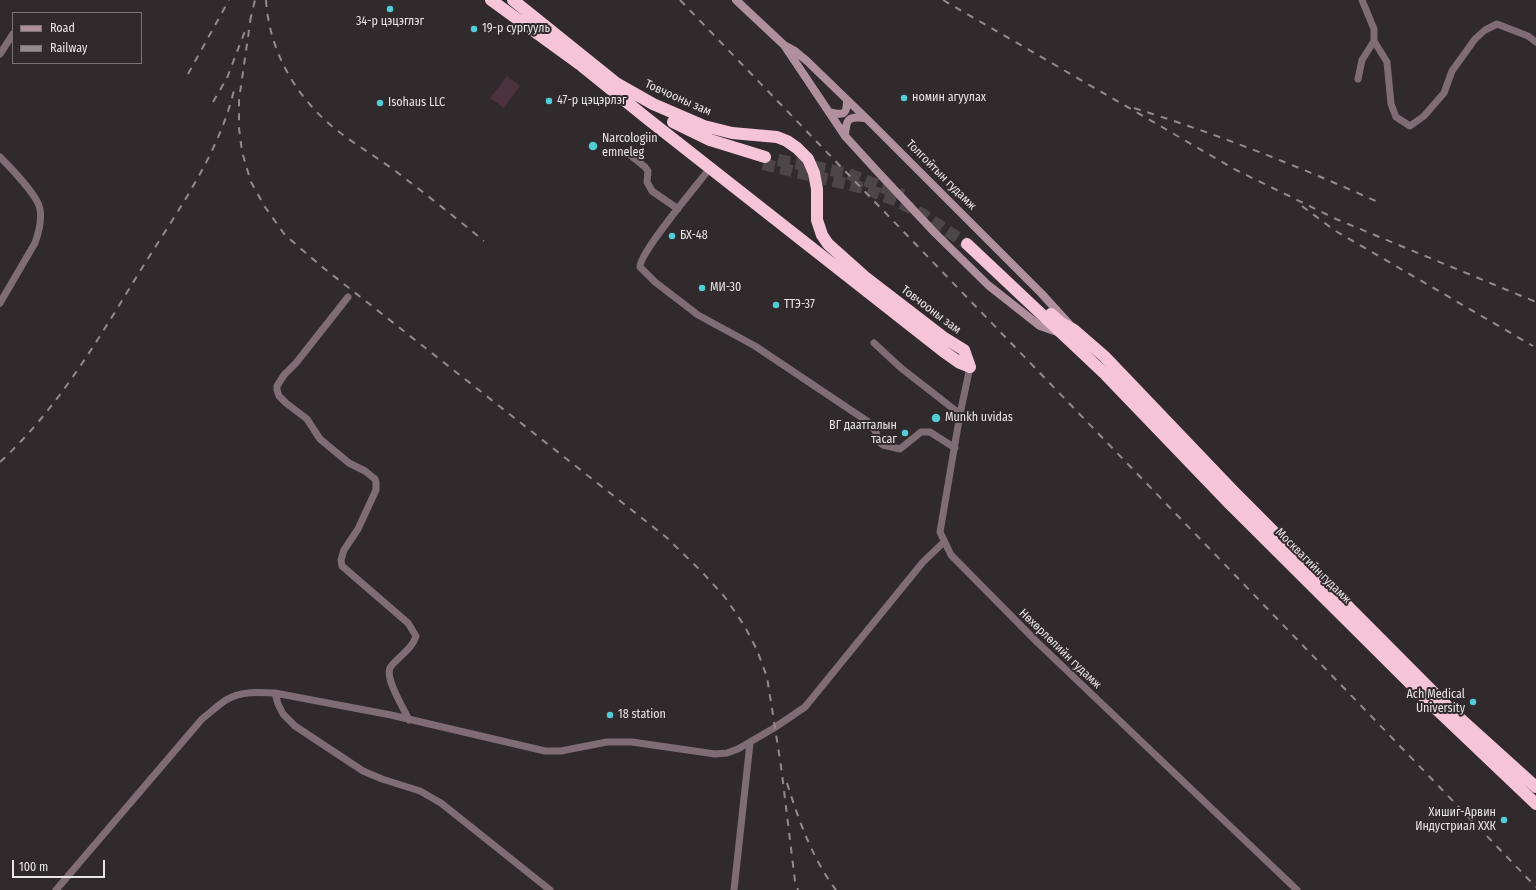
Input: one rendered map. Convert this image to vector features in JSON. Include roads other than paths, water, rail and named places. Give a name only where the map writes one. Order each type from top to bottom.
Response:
[{"type":"highway","name":"Товчооны зам","points":[[491,0],[582,66],[653,124],[943,351],[960,363],[970,367]]},
{"type":"highway","name":"Товчооны зам","points":[[513,0],[616,83],[653,104],[704,126],[732,133],[777,137],[787,141],[797,148],[808,159],[814,173],[817,189],[817,220],[820,230],[828,244],[843,259],[865,277],[944,338],[964,350],[970,367]]},
{"type":"highway","points":[[653,104],[667,119],[710,140],[764,161],[717,151],[663,124],[653,124]]},
{"type":"highway","name":"Москвагийн гудамж","points":[[1535,804],[1414,687],[1231,505],[1106,375],[1060,333],[967,240],[1056,320],[1074,330],[1104,356],[1233,491],[1455,714],[1536,787]]},
{"type":"main road","name":"Толгойтын гудамж","points":[[736,0],[784,46],[845,136],[876,170],[988,285],[1040,326],[1060,333]]},
{"type":"main road","name":"Толгойтын гудамж","points":[[784,46],[795,51],[807,61],[847,100],[1062,314],[1074,330]]},
{"type":"main road","points":[[829,112],[840,114],[844,113],[847,110],[847,100]]},
{"type":"main road","points":[[845,136],[846,123],[848,121],[854,117],[865,118]]},
{"type":"street","points":[[1362,0],[1374,29],[1374,41],[1387,62],[1391,104],[1396,117],[1410,126],[1424,116],[1444,93],[1452,71],[1475,39],[1485,30],[1498,24],[1528,36],[1536,42]]},
{"type":"street","points":[[0,54],[12,36]]},
{"type":"street","points":[[1358,79],[1362,60],[1374,41]]},
{"type":"street","points":[[629,154],[648,171],[647,182],[652,190],[678,209]]},
{"type":"street","points":[[0,157],[35,198],[40,207],[41,217],[35,243],[0,303]]},
{"type":"street","points":[[710,168],[650,246],[640,263],[640,267],[655,282],[698,314],[755,346],[867,421],[876,432],[879,442],[883,445],[900,448],[920,432],[930,432],[955,448]]},
{"type":"street","points":[[348,297],[296,363],[284,375],[277,386],[277,390],[286,403],[307,419],[320,439],[349,463],[375,479],[376,490],[358,529],[344,550],[341,560],[342,566],[408,623],[416,636],[407,652],[392,665],[389,672],[394,689],[409,720]]},
{"type":"street","points":[[874,343],[901,368],[960,414]]},
{"type":"street","name":"Нөхөрлөлийн гудамж","points":[[970,367],[960,414],[940,532],[951,555],[1037,642],[1297,890]]},
{"type":"street","points":[[56,890],[202,719],[226,700],[240,694],[258,692],[275,693],[390,715],[545,751],[568,750],[607,742],[632,742],[715,754],[727,753],[738,749],[750,743],[804,707],[923,562],[944,542]]},
{"type":"street","points":[[275,693],[283,714],[295,726],[363,771],[382,779],[420,791],[436,800],[550,890]]},
{"type":"street","points":[[734,890],[750,743]]},
{"type":"tunnel","points":[[778,160],[846,173],[903,195]]},
{"type":"tunnel","points":[[763,164],[867,189],[897,201],[922,214],[967,244]]},
{"type":"railway","points":[[188,74],[229,0]]},
{"type":"railway","points":[[250,21],[255,0]]},
{"type":"railway","points":[[266,0],[272,37],[286,71],[307,102],[349,140],[382,161],[484,241]]},
{"type":"railway","points":[[680,0],[1536,887]]},
{"type":"railway","points":[[943,0],[1236,170],[1336,219],[1536,302]]},
{"type":"railway","points":[[251,16],[239,100],[239,128],[242,152],[251,182],[265,207],[285,235],[321,266],[666,537],[724,596],[744,625],[757,650],[767,677],[781,766],[795,881],[798,890]]},
{"type":"railway","points":[[213,102],[227,78],[245,31]]},
{"type":"railway","points":[[0,462],[21,441],[60,395],[94,345],[183,203],[219,135],[235,86]]},
{"type":"railway","points":[[1134,108],[1257,151],[1378,202]]},
{"type":"railway","points":[[1302,206],[1334,230],[1533,346]]},
{"type":"railway","points":[[787,783],[807,839],[827,878],[836,890]]},
{"type":"place","name":"34-р цэцэглэг","points":[[390,9]]},
{"type":"place","name":"19-р сургууль","points":[[474,29]]},
{"type":"place","name":"номин агуулах","points":[[904,98]]},
{"type":"place","name":"47-р цэцэрлэг","points":[[549,101]]},
{"type":"place","name":"Isohaus LLC","points":[[380,103]]},
{"type":"place","name":"Narcologiin emneleg","points":[[593,146]]},
{"type":"place","name":"БХ-48","points":[[672,236]]},
{"type":"place","name":"МИ-30","points":[[702,288]]},
{"type":"place","name":"ТТЭ-37","points":[[776,305]]},
{"type":"place","name":"Munkh uvidas","points":[[936,418]]},
{"type":"place","name":"ВГ даатгалын тасаг","points":[[905,433]]},
{"type":"place","name":"Ach Medical University","points":[[1473,702]]},
{"type":"place","name":"18 station","points":[[610,715]]},
{"type":"place","name":"Хишиг-Арвин Индустриал ХХК","points":[[1504,820]]}]
